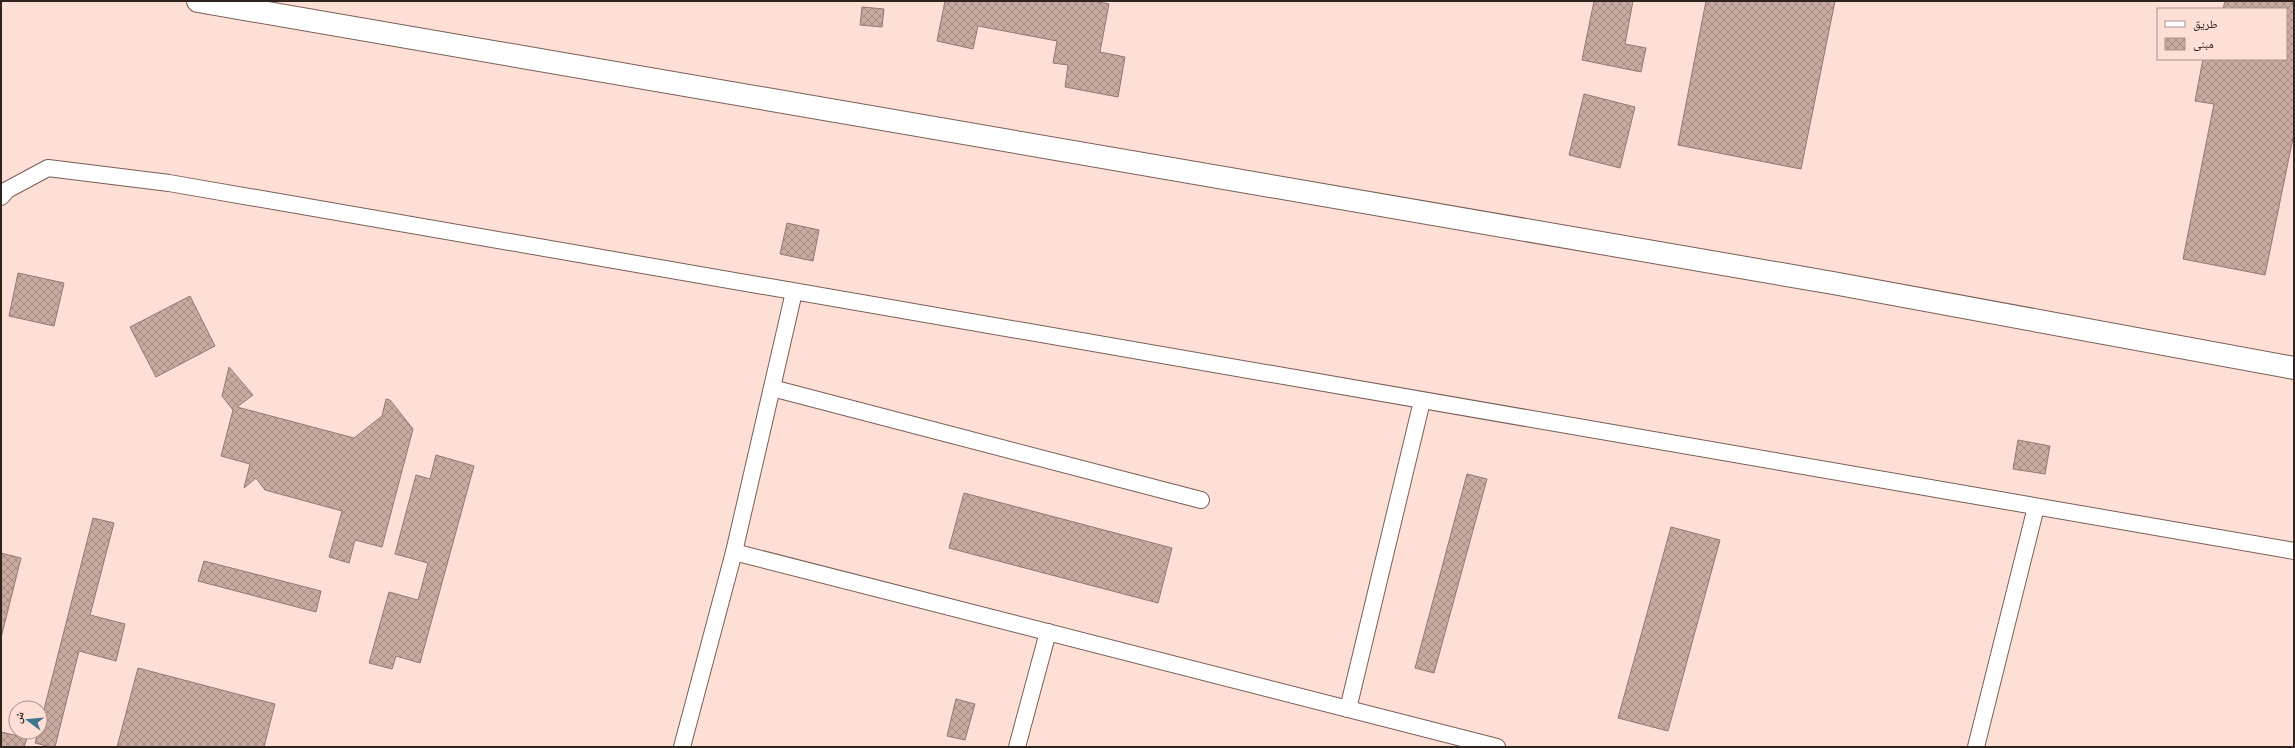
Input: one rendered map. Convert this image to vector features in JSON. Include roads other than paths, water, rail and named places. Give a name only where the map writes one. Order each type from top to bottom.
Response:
[{"type":"street","points":[[198,1],[1825,282],[2294,368]]},
{"type":"lane","points":[[1,197],[7,190],[48,168],[169,183],[2294,551]]},
{"type":"lane","points":[[682,747],[734,552],[794,292]]},
{"type":"lane","points":[[772,388],[1201,500]]},
{"type":"lane","points":[[1348,709],[1422,401]]},
{"type":"lane","points":[[1976,747],[2036,507]]},
{"type":"lane","points":[[734,552],[1497,747]]},
{"type":"lane","points":[[1017,747],[1048,632]]}]
